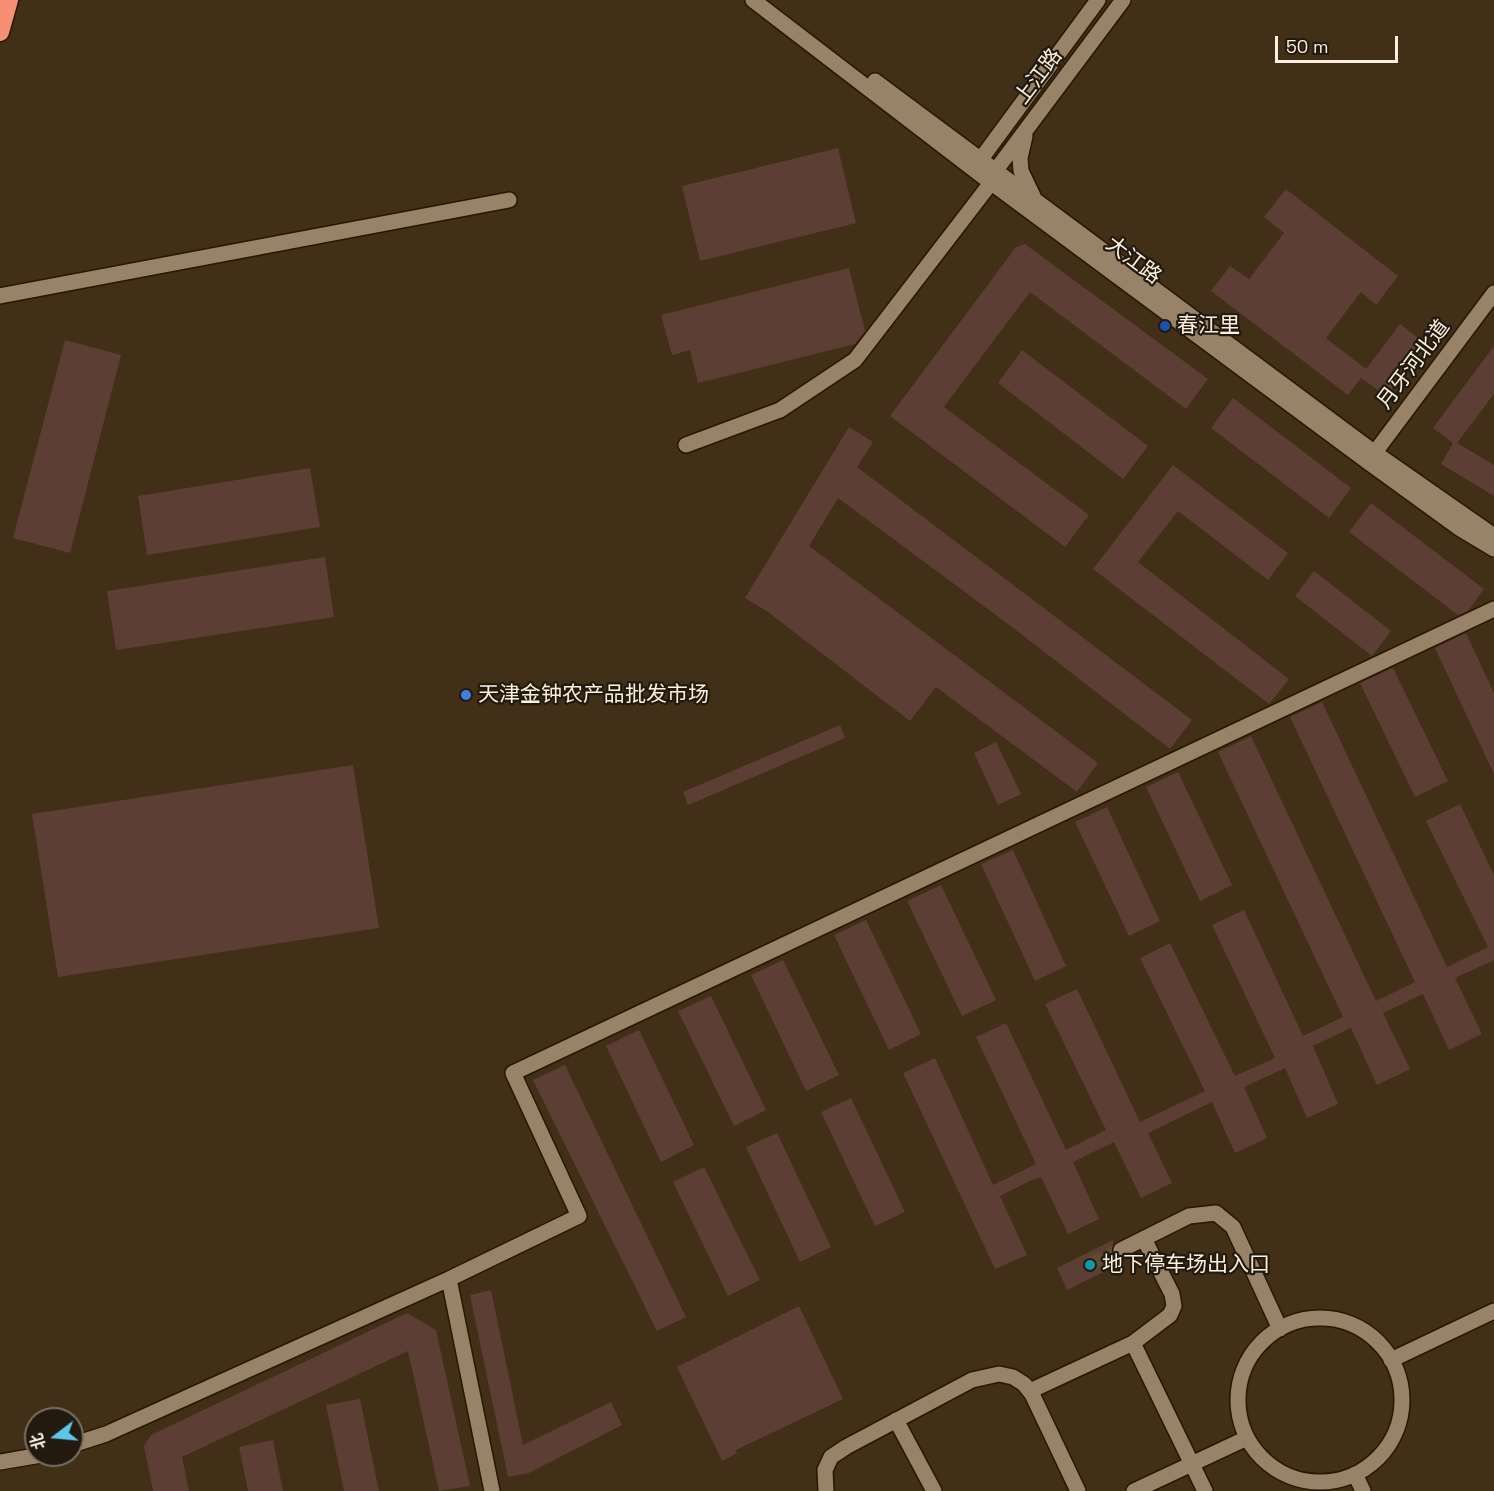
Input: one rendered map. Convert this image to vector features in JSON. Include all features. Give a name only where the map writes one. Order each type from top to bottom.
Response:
[{"type":"highway","points":[[0,32],[9,0]]},
{"type":"street","points":[[753,0],[977,164],[998,174],[1031,204]]},
{"type":"street","points":[[767,0],[977,164]]},
{"type":"street","name":"上江路","points":[[977,164],[1098,0]]},
{"type":"street","name":"上江路","points":[[686,445],[780,410],[855,360],[998,174],[1028,127],[1123,0]]},
{"type":"street","points":[[998,174],[1012,117]]},
{"type":"street","points":[[1028,127],[1020,158],[1031,204]]},
{"type":"street","points":[[0,296],[509,200]]},
{"type":"street","name":"大江路","points":[[1031,204],[1371,457],[1459,528],[1494,549]]},
{"type":"street","name":"月牙河北道","points":[[1371,457],[1494,293]]},
{"type":"street","name":"大江路","points":[[1371,457],[1494,536]]},
{"type":"street","points":[[84,1441],[106,1434],[449,1279],[579,1216],[513,1073],[1494,609]]},
{"type":"street","points":[[1121,1250],[1189,1216],[1216,1213],[1233,1227],[1280,1329]]},
{"type":"street","points":[[1030,1391],[1132,1343],[1163,1322],[1173,1306],[1172,1294],[1144,1239]]},
{"type":"street","points":[[449,1279],[492,1491]]},
{"type":"street","points":[[1391,1360],[1494,1311]]},
{"type":"street","points":[[1310,1319],[1342,1322],[1372,1337],[1391,1360],[1401,1394],[1398,1424],[1385,1449],[1372,1463],[1355,1474],[1328,1482],[1299,1479],[1272,1467],[1258,1454],[1247,1438],[1238,1402],[1242,1376],[1254,1352],[1280,1329],[1310,1319]]},
{"type":"street","points":[[1132,1343],[1205,1491]]},
{"type":"street","points":[[826,1491],[825,1470],[831,1457],[972,1380],[999,1374],[1013,1377],[1030,1391],[1078,1491]]},
{"type":"street","points":[[896,1420],[934,1491]]},
{"type":"street","points":[[1134,1491],[1247,1438]]},
{"type":"street","points":[[0,1462],[24,1458]]},
{"type":"street","points":[[1355,1474],[1363,1491]]},
{"type":"building","points":[[838,148],[856,223],[700,261],[682,186]]},
{"type":"building","points":[[1286,189],[1398,276],[1376,305],[1361,292],[1326,338],[1366,369],[1400,324],[1426,344],[1386,396],[1361,378],[1348,395],[1211,291],[1230,266],[1249,279],[1284,233],[1264,217]]},
{"type":"building","points":[[1025,244],[1208,379],[1186,409],[1030,292],[944,407],[1089,515],[1065,547],[890,416],[1016,247]]},
{"type":"building","points":[[849,268],[865,331],[855,344],[698,383],[690,350],[672,355],[661,315]]},
{"type":"building","points":[[65,340],[121,355],[70,553],[13,538]]},
{"type":"building","points":[[1494,346],[1494,394],[1457,443],[1494,465],[1494,496],[1441,464],[1453,443],[1433,428]]},
{"type":"building","points":[[1022,350],[1148,446],[1123,479],[998,383]]},
{"type":"building","points":[[1233,398],[1351,488],[1329,518],[1211,428]]},
{"type":"building","points":[[849,427],[873,442],[857,467],[1192,720],[1170,749],[1008,624],[838,498],[809,546],[1098,763],[1077,792],[936,687],[910,721],[768,612],[745,598]]},
{"type":"building","points":[[1173,465],[1288,553],[1268,580],[1178,511],[1138,562],[1289,679],[1269,704],[1093,569]]},
{"type":"building","points":[[310,468],[320,527],[147,555],[138,496]]},
{"type":"building","points":[[1371,503],[1484,589],[1468,611],[1458,615],[1349,532]]},
{"type":"building","points":[[325,557],[334,617],[116,650],[107,591]]},
{"type":"building","points":[[1314,571],[1391,631],[1372,656],[1295,596]]},
{"type":"building","points":[[1466,633],[1494,693],[1494,774],[1435,648]]},
{"type":"building","points":[[1393,668],[1448,781],[1415,797],[1360,683]]},
{"type":"building","points":[[1322,702],[1447,967],[1488,947],[1426,821],[1460,804],[1494,875],[1494,960],[1455,978],[1482,1034],[1449,1050],[1423,994],[1383,1013],[1410,1069],[1377,1085],[1351,1028],[1313,1046],[1338,1104],[1307,1118],[1285,1068],[1244,1087],[1267,1138],[1235,1153],[1212,1102],[1148,1133],[1172,1183],[1141,1198],[1114,1142],[1073,1162],[1099,1219],[1068,1234],[1041,1177],[1032,1180],[1000,1196],[1027,1255],[995,1269],[903,1073],[935,1058],[993,1185],[1036,1164],[976,1037],[1006,1023],[1066,1150],[1106,1130],[1045,1004],[1077,989],[1140,1122],[1205,1091],[1140,958],[1170,943],[1235,1076],[1275,1058],[1212,925],[1244,910],[1303,1036],[1343,1017],[1218,752],[1251,736],[1376,1001],[1415,982],[1290,717]]},
{"type":"building","points":[[840,725],[845,738],[688,805],[683,792]]},
{"type":"building","points":[[996,742],[1021,794],[998,805],[974,753]]},
{"type":"building","points":[[353,765],[379,928],[58,977],[32,814]]},
{"type":"building","points":[[1178,772],[1232,885],[1200,901],[1146,787]]},
{"type":"building","points":[[1107,807],[1160,921],[1129,936],[1075,822]]},
{"type":"building","points":[[1013,850],[1066,966],[1035,981],[981,864]]},
{"type":"building","points":[[941,885],[996,1000],[962,1016],[907,901]]},
{"type":"building","points":[[866,920],[921,1034],[889,1050],[834,935]]},
{"type":"building","points":[[783,960],[839,1075],[806,1091],[751,975]]},
{"type":"building","points":[[711,996],[766,1110],[734,1126],[678,1011]]},
{"type":"building","points":[[639,1030],[694,1145],[661,1162],[606,1046]]},
{"type":"building","points":[[565,1065],[686,1317],[657,1331],[533,1080]]},
{"type":"building","points":[[851,1098],[905,1212],[875,1226],[821,1112]]},
{"type":"building","points":[[777,1133],[831,1247],[800,1262],[746,1147]]},
{"type":"building","points":[[704,1167],[760,1280],[728,1296],[673,1182]]},
{"type":"building","name":"地下停车场出入口","points":[[1113,1240],[1112,1254],[1124,1262],[1067,1290],[1057,1268]]},
{"type":"building","points":[[491,1290],[523,1445],[611,1402],[622,1425],[529,1473],[508,1477],[470,1295]]},
{"type":"building","points":[[799,1306],[843,1399],[736,1450],[737,1453],[722,1461],[677,1367]]},
{"type":"building","points":[[407,1313],[436,1330],[470,1486],[439,1491],[408,1351],[182,1457],[189,1491],[153,1491],[144,1446],[151,1435]]},
{"type":"building","points":[[360,1399],[379,1491],[344,1491],[326,1405]]},
{"type":"building","points":[[273,1440],[283,1491],[248,1491],[239,1447]]},
{"type":"tunnel","points":[[1089,1265],[1121,1250]]},
{"type":"place","name":"春江里","points":[[1165,326]]},
{"type":"place","name":"天津金钟农产品批发市场","points":[[466,695]]},
{"type":"place","name":"地下停车场出入口","points":[[1090,1265]]}]
